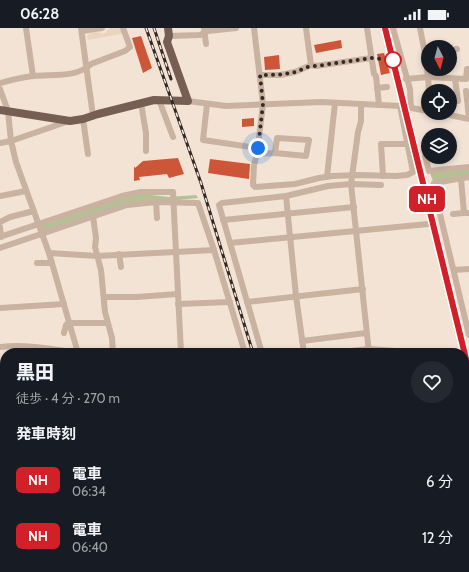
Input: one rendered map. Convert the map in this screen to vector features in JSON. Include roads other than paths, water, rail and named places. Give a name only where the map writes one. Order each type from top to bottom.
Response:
[{"type":"main road","points":[[4,110],[70,121],[83,119],[141,103],[159,100],[188,101],[167,42],[169,32]]},
{"type":"street","points":[[26,28],[33,76]]},
{"type":"street","points":[[93,116],[81,29],[102,28]]},
{"type":"street","points":[[0,83],[33,76],[68,74],[79,71],[91,64],[125,51],[130,47],[123,28]]},
{"type":"street","points":[[169,32],[200,35],[204,30],[236,28]]},
{"type":"street","points":[[254,28],[263,104],[254,165],[253,185],[255,187],[286,185],[327,177],[352,175],[407,175],[413,172],[400,106]]},
{"type":"street","points":[[306,28],[311,65]]},
{"type":"street","points":[[367,28],[371,58],[374,74],[376,76],[379,105]]},
{"type":"street","points":[[393,28],[410,89],[411,108]]},
{"type":"street","points":[[420,28],[423,40]]},
{"type":"street","points":[[204,30],[206,44]]},
{"type":"street","points":[[260,75],[280,75],[295,72],[311,65],[316,66],[371,58]]},
{"type":"street","points":[[406,79],[428,77],[466,79],[467,69],[469,69]]},
{"type":"street","points":[[428,77],[428,84]]},
{"type":"street","points":[[455,79],[458,101]]},
{"type":"street","points":[[377,88],[387,87]]},
{"type":"street","points":[[0,89],[11,141],[26,191],[50,253],[76,348]]},
{"type":"street","points":[[457,116],[469,118],[466,91]]},
{"type":"street","points":[[159,100],[173,137]]},
{"type":"street","points":[[188,101],[226,106],[307,102],[400,106],[421,110]]},
{"type":"street","points":[[141,103],[146,133],[146,151]]},
{"type":"street","points":[[327,177],[335,103]]},
{"type":"street","points":[[207,104],[203,140],[257,151],[275,153],[306,156],[309,140],[277,138],[275,153]]},
{"type":"street","points":[[361,104],[361,121],[358,132],[351,184],[368,348]]},
{"type":"street","points":[[83,119],[88,154]]},
{"type":"street","points":[[0,143],[11,141],[70,121]]},
{"type":"street","points":[[383,176],[381,144],[407,144]]},
{"type":"street","points":[[427,164],[429,172],[469,167]]},
{"type":"street","points":[[454,214],[467,213],[462,167]]},
{"type":"street","points":[[437,170],[439,182]]},
{"type":"street","points":[[464,178],[433,184],[469,335]]},
{"type":"street","points":[[261,348],[223,220],[220,206],[222,203],[286,196],[328,186],[351,184],[381,185]]},
{"type":"street","points":[[0,196],[26,191]]},
{"type":"street","points":[[0,227],[1,237],[132,193],[173,192],[181,348]]},
{"type":"street","points":[[286,196],[296,296],[303,348]]},
{"type":"street","points":[[156,202],[157,218]]},
{"type":"street","points":[[0,248],[127,205],[156,202],[198,203],[244,348]]},
{"type":"street","points":[[223,220],[354,207]]},
{"type":"street","points":[[0,222],[10,217],[34,211]]},
{"type":"street","points":[[93,216],[96,238],[95,247],[101,270],[105,297],[105,312],[112,338],[113,348]]},
{"type":"street","points":[[230,243],[428,224]]},
{"type":"street","points":[[50,253],[97,256],[214,250]]},
{"type":"street","points":[[119,254],[121,267]]},
{"type":"street","points":[[37,263],[52,263]]},
{"type":"street","points":[[454,270],[469,269]]},
{"type":"street","points":[[247,302],[362,289]]},
{"type":"street","points":[[105,297],[136,297],[178,294]]},
{"type":"street","points":[[178,304],[230,302]]},
{"type":"street","points":[[0,308],[64,304]]},
{"type":"street","points":[[69,323],[108,323]]},
{"type":"street","points":[[64,333],[66,325],[69,323]]},
{"type":"street","points":[[302,341],[366,333]]},
{"type":"street","points":[[0,347],[13,345],[36,348]]},
{"type":"railway","points":[[146,28],[201,183],[251,348]]},
{"type":"railway","points":[[154,28],[171,79]]},
{"type":"railway","points":[[384,28],[463,348]]},
{"type":"train","name":"NH","points":[[385,28],[463,348]]}]
